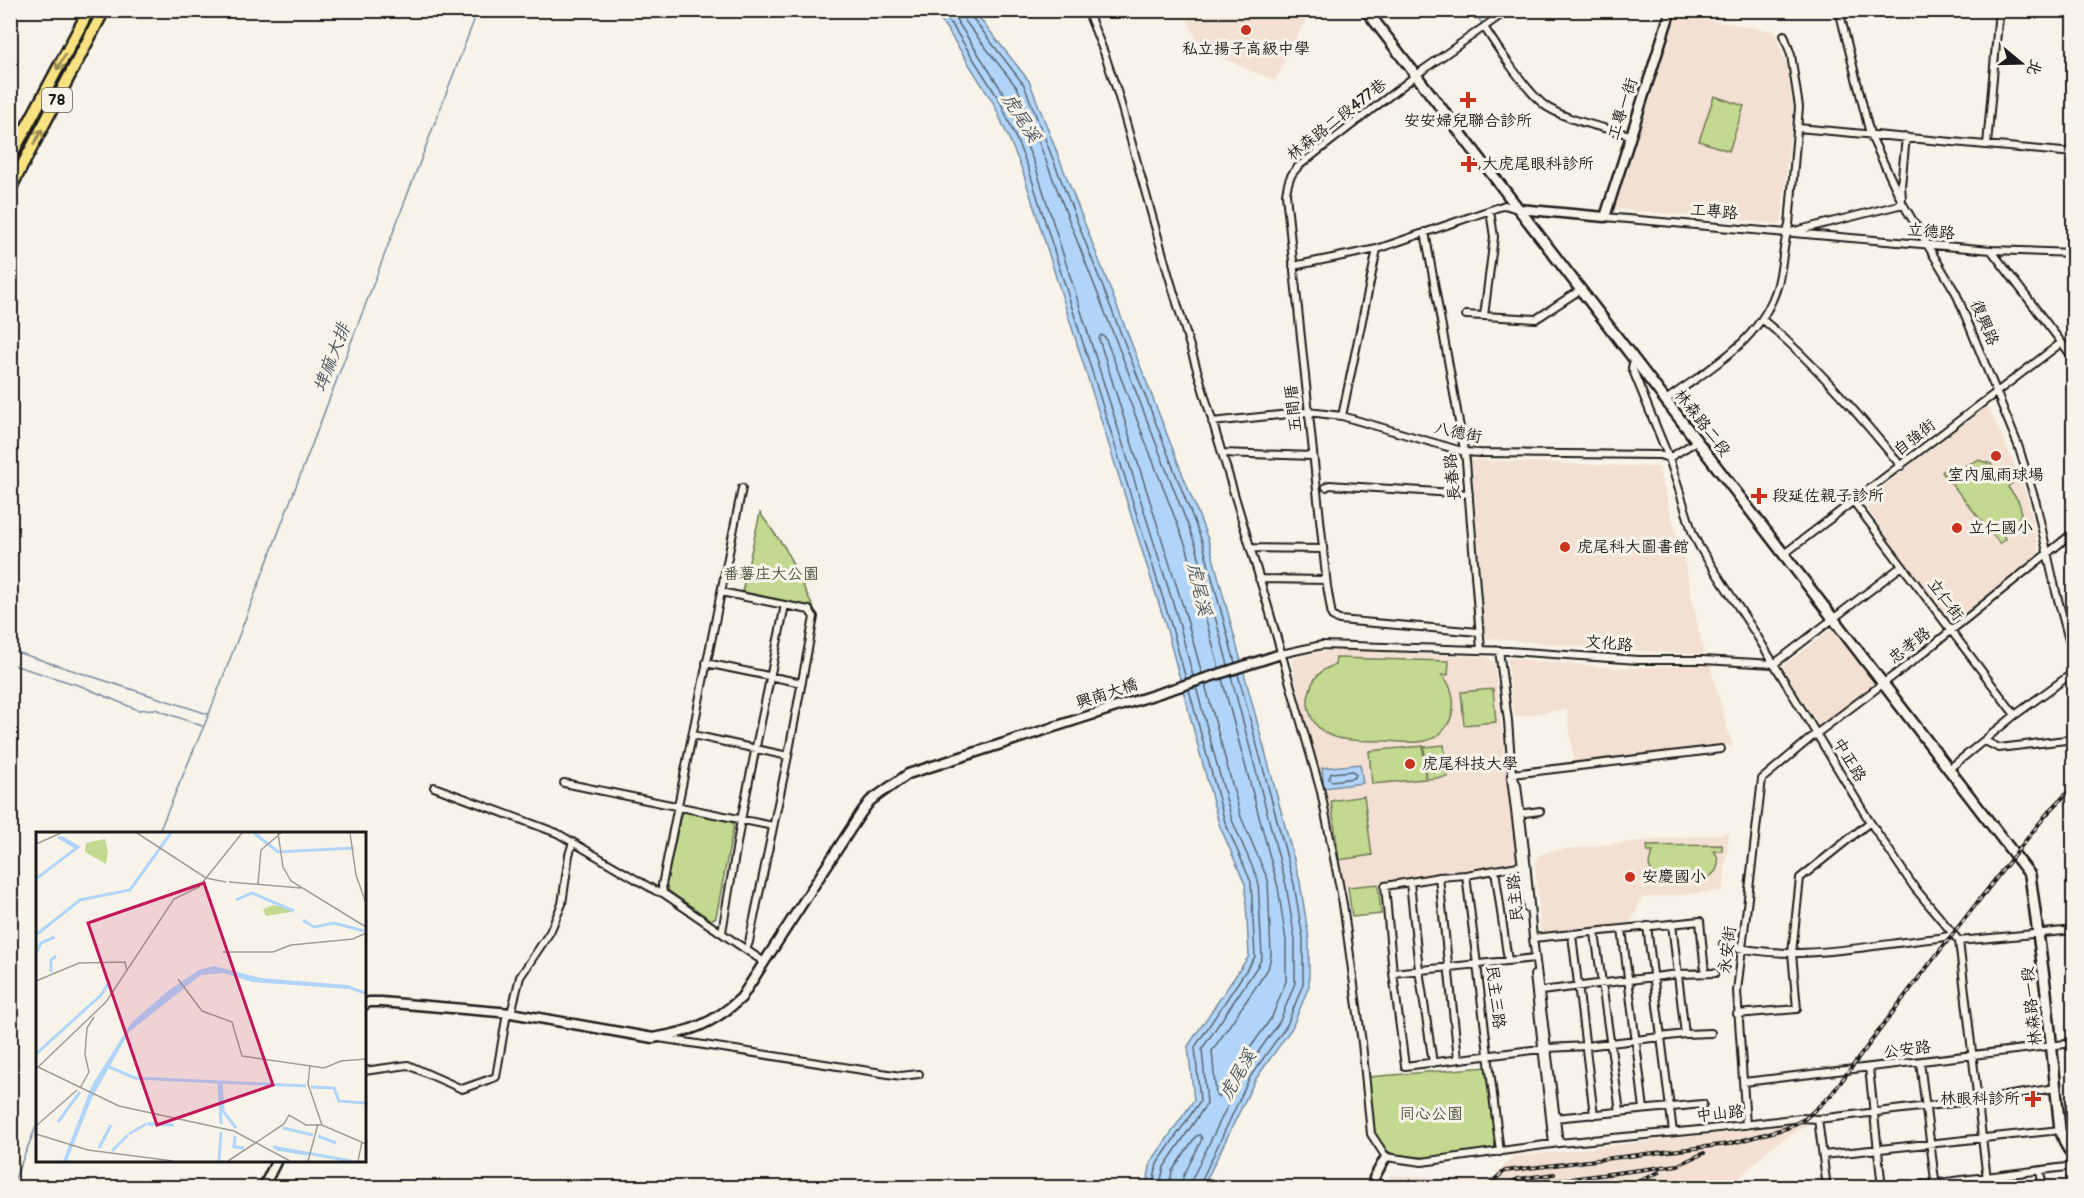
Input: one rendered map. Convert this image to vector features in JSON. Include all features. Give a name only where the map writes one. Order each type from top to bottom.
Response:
[{"type":"highway","name":"78","points":[[10,158],[89,10]]},
{"type":"highway","name":"78","points":[[10,189],[104,10]]},
{"type":"main road","name":"林森路二段","points":[[1366,10],[2014,853]]},
{"type":"main road","name":"林森路一段","points":[[2014,853],[2032,881],[2060,1130],[2073,1158]]},
{"type":"street","points":[[1086,10],[1118,94],[1321,792],[1343,904],[1371,1134],[1386,1157],[1374,1178],[1373,1188]]},
{"type":"street","name":"林森路二段477巷","points":[[1293,266],[1286,203],[1292,172],[1416,75],[1508,10]]},
{"type":"street","name":"工專一街","points":[[1605,217],[1671,10]]},
{"type":"street","name":"復興路","points":[[1839,10],[1870,134],[1903,204],[1956,293],[2018,445],[2036,503],[2073,659]]},
{"type":"street","points":[[1987,145],[1999,10]]},
{"type":"street","points":[[1484,27],[1499,50],[1545,106],[1577,119],[1630,135]]},
{"type":"street","points":[[1666,400],[1732,353],[1748,338],[1763,320],[1777,285],[1784,239],[1787,233],[1799,107],[1784,35]]},
{"type":"street","points":[[1798,128],[2073,153]]},
{"type":"street","points":[[1903,204],[1901,186],[1906,137]]},
{"type":"street","name":"工專路","points":[[1293,266],[1377,249],[1505,205],[1519,209],[1787,233],[1903,204]]},
{"type":"street","points":[[1484,316],[1494,237],[1490,211]]},
{"type":"street","name":"長春路","points":[[1425,232],[1465,452],[1481,650]]},
{"type":"street","name":"立德路","points":[[1787,233],[1991,250],[2073,253]]},
{"type":"street","points":[[1342,416],[1377,249]]},
{"type":"street","points":[[1991,250],[2073,359]]},
{"type":"street","name":"五間厝","points":[[1293,266],[1323,549]]},
{"type":"street","points":[[1466,315],[1536,319],[1580,290]]},
{"type":"street","points":[[1763,320],[1804,356],[1839,392],[1901,466]]},
{"type":"street","name":"自強街","points":[[1784,554],[2061,343]]},
{"type":"street","name":"中正路","points":[[1634,358],[1632,368],[1669,458],[1693,534],[1700,548],[1870,822],[1914,887],[1959,941]]},
{"type":"street","name":"八德街","points":[[1212,422],[1308,412],[1342,416],[1465,452],[1659,455],[1669,458]]},
{"type":"street","points":[[1669,458],[1697,441]]},
{"type":"street","points":[[1222,453],[1312,456]]},
{"type":"street","points":[[1326,487],[1329,485],[1469,494]]},
{"type":"street","points":[[663,893],[662,885],[742,489]]},
{"type":"street","name":"立仁街","points":[[1853,501],[2015,716]]},
{"type":"street","name":"忠孝路","points":[[1762,779],[2073,532]]},
{"type":"street","points":[[1250,548],[1323,549],[1332,616],[1339,620],[1479,632]]},
{"type":"street","points":[[1774,664],[1902,566]]},
{"type":"street","points":[[1259,579],[1326,580]]},
{"type":"street","points":[[722,592],[809,610],[814,617],[788,756],[746,950]]},
{"type":"street","points":[[722,932],[741,820],[785,605]]},
{"type":"street","name":"文化路","points":[[1281,654],[1322,645],[1499,650],[1638,660],[1703,660],[1774,664]]},
{"type":"street","name":"民主路","points":[[1499,650],[1512,774],[1517,785],[1518,814],[1534,958],[1541,991],[1556,1144]]},
{"type":"street","name":"興南大橋","points":[[653,1038],[674,1034],[710,1022],[741,998],[870,801],[908,774],[1281,654]]},
{"type":"street","points":[[706,663],[802,683]]},
{"type":"street","points":[[1949,769],[2073,672]]},
{"type":"street","points":[[693,735],[788,756]]},
{"type":"street","points":[[1985,741],[1999,748],[2073,739]]},
{"type":"street","points":[[1512,774],[1721,749]]},
{"type":"street","name":"永安街","points":[[1746,1125],[1737,991],[1762,779]]},
{"type":"street","points":[[564,783],[773,826]]},
{"type":"street","points":[[434,787],[557,833],[663,893],[764,962]]},
{"type":"street","points":[[1518,814],[1540,811]]},
{"type":"street","points":[[1737,1014],[1797,1009],[1792,953],[1800,878],[1870,822]]},
{"type":"street","points":[[366,1071],[408,1065],[462,1089],[496,1077],[509,1013],[520,977],[550,932],[561,904],[568,855],[573,842]]},
{"type":"street","points":[[1545,1048],[1524,865],[1385,886],[1405,1066],[1545,1048],[1711,1033]]},
{"type":"street","points":[[1495,870],[1508,962]]},
{"type":"street","name":"民主三路","points":[[1466,875],[1500,1152]]},
{"type":"street","points":[[1439,877],[1458,1059]]},
{"type":"street","points":[[1410,882],[1419,970],[1433,1064]]},
{"type":"street","points":[[1533,938],[1572,936],[1700,921],[1705,973]]},
{"type":"street","points":[[1672,924],[1685,1034]]},
{"type":"street","points":[[1647,926],[1668,1107],[1673,1132]]},
{"type":"street","points":[[1622,929],[1644,1109]]},
{"type":"street","points":[[1988,1188],[1959,941],[2073,930]]},
{"type":"street","points":[[1595,933],[1620,1112]]},
{"type":"street","points":[[1723,944],[1741,948],[1809,953],[1953,935]]},
{"type":"street","points":[[1572,936],[1594,1115]]},
{"type":"street","points":[[1393,973],[1534,958]]},
{"type":"street","points":[[1541,991],[1678,974],[1714,973]]},
{"type":"street","points":[[366,1004],[381,1002],[509,1013],[653,1038],[901,1076],[919,1074]]},
{"type":"street","name":"公安路","points":[[1744,1082],[2073,1043]]},
{"type":"street","points":[[1920,1062],[1936,1185]]},
{"type":"street","points":[[1869,1068],[1882,1188]]},
{"type":"street","name":"中山路","points":[[1386,1157],[1422,1162],[1556,1144],[1801,1118],[1818,1119],[1979,1100],[2056,1088]]},
{"type":"street","points":[[1553,1118],[1703,1104]]},
{"type":"street","points":[[1818,1119],[1827,1188]]},
{"type":"street","points":[[1823,1155],[2060,1130]]},
{"type":"street","points":[[263,1188],[276,1162]]},
{"type":"street","points":[[1899,1188],[2073,1166]]},
{"type":"street","points":[[2040,1171],[2043,1188]]},
{"type":"shaded area","name":"私立揚子高級中學","points":[[1183,11],[1310,11],[1275,81],[1201,49]]},
{"type":"shaded area","points":[[1675,15],[1774,31],[1788,70],[1793,107],[1781,224],[1614,209],[1612,205]]},
{"type":"shaded area","name":"立仁國小","points":[[1985,407],[1989,409],[2019,474],[2029,503],[2039,553],[1951,624],[1900,557],[1863,502]]},
{"type":"shaded area","points":[[1472,460],[1658,467],[1686,568],[1704,654],[1633,651],[1485,638]]},
{"type":"shaded area","points":[[1834,627],[1876,684],[1820,727],[1782,667]]},
{"type":"shaded area","name":"虎尾科技大學","points":[[1339,650],[1485,657],[1494,662],[1518,865],[1343,887],[1291,659]]},
{"type":"shaded area","name":"虎尾科技大學","points":[[1507,658],[1615,668],[1710,665],[1733,748],[1726,745],[1574,762],[1567,709],[1515,717]]},
{"type":"shaded area","name":"安慶國小","points":[[1729,833],[1723,891],[1642,898],[1629,926],[1559,935],[1541,934],[1535,863],[1540,855],[1549,851]]},
{"type":"shaded area","points":[[1810,1123],[1771,1147],[1735,1182],[1737,1187],[1388,1187],[1390,1175],[1491,1181],[1513,1157]]},
{"type":"green space","points":[[1714,96],[1744,106],[1729,151],[1699,141]]},
{"type":"green space","points":[[1978,460],[1991,464],[2002,479],[2009,476],[2013,482],[2008,487],[2021,508],[2021,513],[2013,525],[1999,530],[2006,539],[2000,544],[1942,472],[1949,466],[1959,477],[1966,465]]},
{"type":"green space","name":"番薯庄大公園","points":[[760,513],[785,548],[814,609],[742,592]]},
{"type":"green space","points":[[1336,658],[1449,661],[1448,675],[1442,675],[1452,693],[1452,713],[1449,723],[1435,737],[1415,742],[1343,739],[1324,732],[1311,716],[1308,697],[1315,679],[1325,669],[1335,665]]},
{"type":"green space","points":[[1493,689],[1496,722],[1464,725],[1461,692]]},
{"type":"green space","points":[[1444,745],[1448,777],[1427,779],[1424,747]]},
{"type":"green space","points":[[1423,746],[1425,779],[1372,784],[1369,751]]},
{"type":"green space","points":[[1364,796],[1372,855],[1339,860],[1331,801]]},
{"type":"green space","points":[[684,811],[734,824],[716,917],[711,920],[669,891],[666,884],[681,814]]},
{"type":"green space","points":[[1722,845],[1722,851],[1714,851],[1718,858],[1718,865],[1709,877],[1690,880],[1667,879],[1651,871],[1649,863],[1653,852],[1648,852],[1647,846]]},
{"type":"green space","points":[[1378,884],[1381,914],[1352,917],[1348,887]]},
{"type":"green space","name":"同心公園","points":[[1487,1067],[1498,1148],[1429,1158],[1388,1154],[1374,1134],[1369,1077]]},
{"type":"water","name":"虎尾溪","points":[[933,11],[974,11],[1029,81],[1209,542],[1300,882],[1309,939],[1309,986],[1292,1028],[1255,1080],[1203,1187],[1146,1187],[1151,1162],[1194,1100],[1188,1046],[1249,956],[1245,884],[1219,824],[1165,623],[1022,169],[994,104],[947,29]]},
{"type":"water","points":[[1360,764],[1363,783],[1324,788],[1322,768]]},
{"type":"waterway","name":"埤麻大排","points":[[159,832],[209,714],[478,10]]},
{"type":"waterway","points":[[1472,10],[1482,23]]},
{"type":"waterway","points":[[10,650],[208,714]]},
{"type":"waterway","points":[[10,664],[81,686],[138,710],[155,709],[202,726]]},
{"type":"waterway","points":[[11,1188],[36,1127]]},
{"type":"railway","points":[[1484,1188],[1505,1171],[1729,1144],[1787,1128],[1806,1118],[1831,1095],[2015,854],[2046,815],[2074,786]]},
{"type":"railway","points":[[1546,1182],[1678,1165],[1704,1153]]},
{"type":"railway","points":[[1626,1188],[1659,1172]]},
{"type":"railway","points":[[1502,1188],[1518,1179],[1554,1174]]},
{"type":"place","name":"私立揚子高級中學","points":[[1246,30]]},
{"type":"place","name":"安安婦兒聯合診所","points":[[1468,100]]},
{"type":"place","name":"大虎尾眼科診所","points":[[1469,164]]},
{"type":"place","name":"室內風雨球場","points":[[1996,456]]},
{"type":"place","name":"段延佐親子診所","points":[[1759,496]]},
{"type":"place","name":"立仁國小","points":[[1957,528]]},
{"type":"place","name":"虎尾科大圖書館","points":[[1565,547]]},
{"type":"place","name":"虎尾科技大學","points":[[1410,764]]},
{"type":"place","name":"安慶國小","points":[[1630,877]]},
{"type":"place","name":"林眼科診所","points":[[2033,1099]]}]
